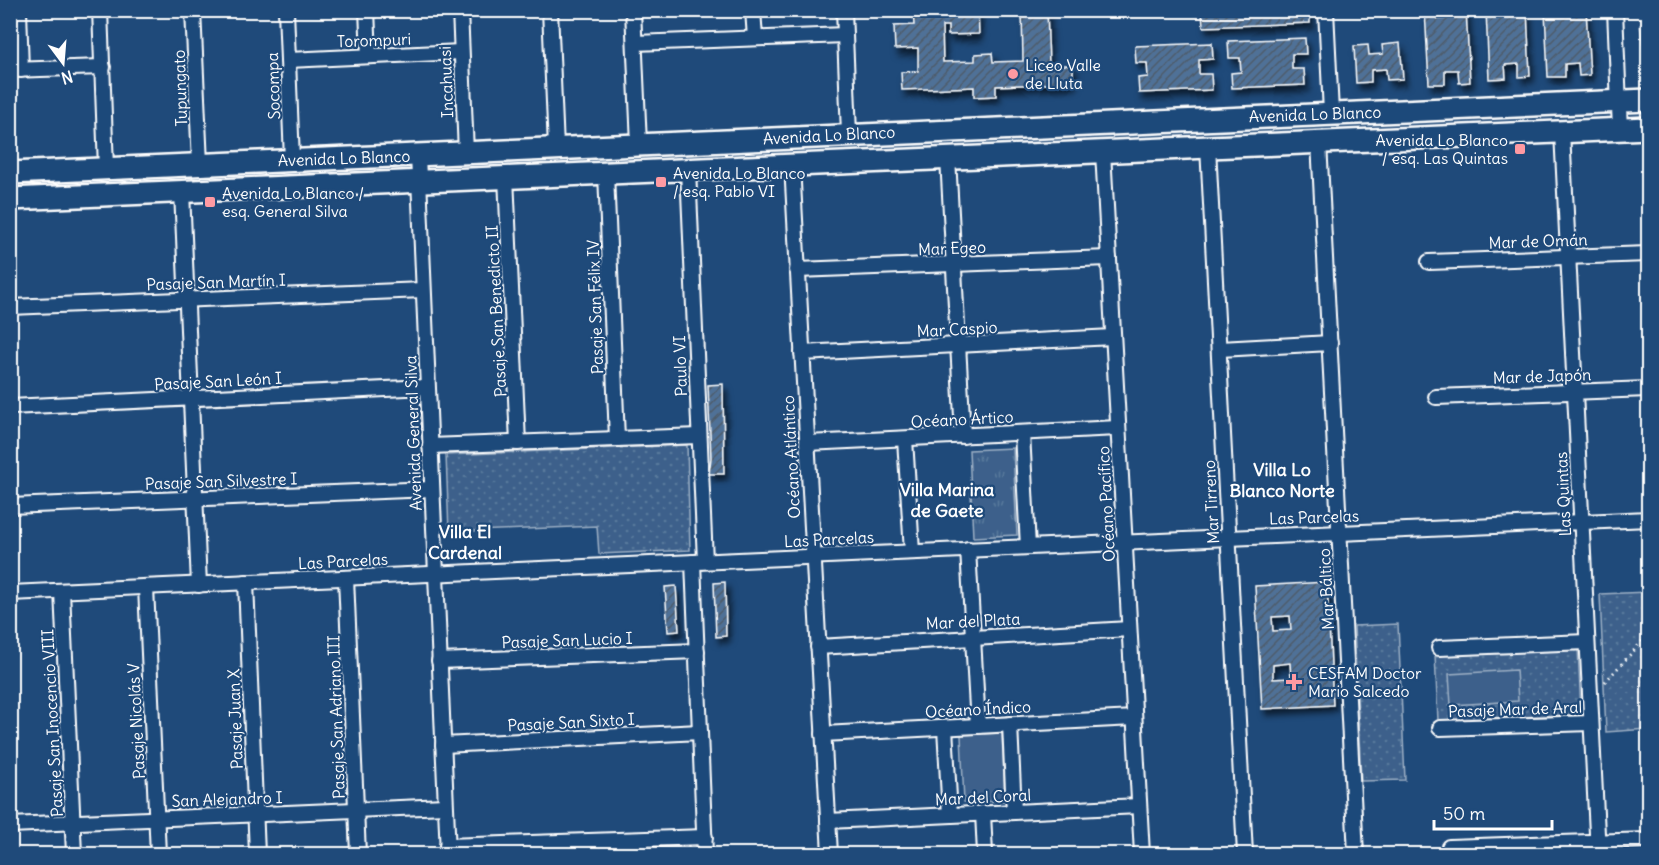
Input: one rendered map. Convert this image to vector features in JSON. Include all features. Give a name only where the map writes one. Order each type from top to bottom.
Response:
[{"type":"main road","name":"Avenida Lo Blanco","points":[[10,173],[1058,124],[1648,100]]},
{"type":"main road","points":[[1058,124],[1059,154]]},
{"type":"main road","name":"Avenida Lo Blanco","points":[[10,199],[1648,128]]},
{"type":"street","points":[[19,10],[16,70],[103,67]]},
{"type":"street","points":[[100,10],[106,168]]},
{"type":"street","name":"Tupungato","points":[[193,10],[200,164]]},
{"type":"street","name":"Socompa","points":[[286,10],[292,160]]},
{"type":"street","points":[[367,10],[369,56]]},
{"type":"street","name":"Incahuasi","points":[[460,10],[465,153]]},
{"type":"street","points":[[550,10],[556,148]]},
{"type":"street","points":[[633,10],[639,144]]},
{"type":"street","points":[[753,10],[755,38]]},
{"type":"street","points":[[844,10],[849,134]]},
{"type":"street","points":[[1326,10],[1331,113]]},
{"type":"street","points":[[1614,10],[1620,129]]},
{"type":"street","points":[[634,43],[845,35]]},
{"type":"street","name":"Torompuri","points":[[288,60],[462,52]]},
{"type":"street","name":"Las Quintas","points":[[1562,132],[1597,848]]},
{"type":"street","name":"Mar Báltico","points":[[1319,142],[1356,855]]},
{"type":"street","name":"Mar Tirreno","points":[[1208,147],[1245,855]]},
{"type":"street","name":"Océano Pacífico","points":[[1103,152],[1142,855]]},
{"type":"street","name":"Avenida General Silva","points":[[417,155],[447,850]]},
{"type":"street","points":[[948,158],[963,436]]},
{"type":"street","name":"Océano Atlántico","points":[[792,165],[830,855]]},
{"type":"street","name":"Paulo VI","points":[[688,169],[699,436],[697,651],[705,855]]},
{"type":"street","name":"Pasaje San Félix IV","points":[[606,173],[617,439]]},
{"type":"street","name":"Pasaje San Benedicto II","points":[[506,177],[518,443]]},
{"type":"street","points":[[182,191],[199,585]]},
{"type":"street","name":"Mar de Omán","points":[[1429,262],[1648,254]]},
{"type":"street","name":"Mar Egeo","points":[[797,270],[1109,258]]},
{"type":"street","name":"Pasaje San Martín I","points":[[10,307],[423,290]]},
{"type":"street","name":"Mar Caspio","points":[[802,353],[1113,337]]},
{"type":"street","points":[[1220,349],[1330,343]]},
{"type":"street","name":"Pasaje San León I","points":[[10,407],[428,387]]},
{"type":"street","name":"Mar de Japón","points":[[1436,397],[1648,388]]},
{"type":"street","name":"Océano Ártico","points":[[807,443],[1118,428]]},
{"type":"street","points":[[1022,433],[1028,547]]},
{"type":"street","points":[[430,446],[699,436]]},
{"type":"street","points":[[905,438],[912,552]]},
{"type":"street","name":"Pasaje San Silvestre I","points":[[10,506],[432,489]]},
{"type":"street","name":"Las Parcelas","points":[[10,593],[1648,519]]},
{"type":"street","points":[[968,549],[978,726]]},
{"type":"street","name":"Pasaje San Adriano III","points":[[346,578],[358,855]]},
{"type":"street","name":"Pasaje Juan X","points":[[246,582],[257,855]]},
{"type":"street","name":"Pasaje Nicolás V","points":[[146,587],[158,855]]},
{"type":"street","name":"Pasaje San Inocencio VIII","points":[[62,591],[74,855]]},
{"type":"street","name":"Mar del Plata","points":[[818,647],[1129,629]]},
{"type":"street","points":[[1439,648],[1587,642]]},
{"type":"street","name":"Pasaje San Lucio I","points":[[439,662],[697,651]]},
{"type":"street","name":"Océano Índico","points":[[823,734],[1134,718]]},
{"type":"street","name":"Pasaje Mar de Aral","points":[[1440,728],[1591,723]]},
{"type":"street","points":[[1010,724],[1014,812]]},
{"type":"street","points":[[945,728],[950,815]]},
{"type":"street","name":"Pasaje San Sixto I","points":[[443,745],[700,732]]},
{"type":"street","name":"San Alejandro I","points":[[10,825],[445,806]]},
{"type":"street","name":"Mar del Coral","points":[[828,821],[1139,806]]},
{"type":"street","points":[[983,813],[985,855]]},
{"type":"street","points":[[447,850],[705,837]]},
{"type":"street","points":[[1449,847],[1597,848],[1648,840]]},
{"type":"path","points":[[1590,697],[1648,635]]},
{"type":"green space","points":[[1640,25],[1648,25],[1648,55],[1644,55]]},
{"type":"green space","points":[[687,445],[690,550],[599,554],[597,526],[449,532],[446,455]]},
{"type":"green space","points":[[1013,448],[1017,535],[973,537],[969,450]]},
{"type":"green space","points":[[1648,592],[1648,729],[1606,732],[1600,594]]},
{"type":"green space","points":[[1398,624],[1405,780],[1361,781],[1354,626]]},
{"type":"green space","points":[[1578,648],[1581,714],[1438,721],[1435,654]]},
{"type":"green space","points":[[1516,670],[1518,701],[1451,705],[1449,674]]},
{"type":"green space","points":[[1002,733],[1005,801],[964,802],[961,735]]},
{"type":"building","points":[[913,10],[978,10],[979,34],[948,35],[948,26],[942,26],[943,62],[975,61],[975,54],[992,53],[993,62],[1023,61],[1022,10],[1047,10],[1049,65],[1073,65],[1073,83],[996,86],[996,96],[974,97],[974,87],[902,90],[901,72],[918,71],[918,48],[895,49],[894,26],[914,25]]},
{"type":"building","points":[[1202,10],[1310,10],[1310,23],[1203,27]]},
{"type":"building","points":[[1425,10],[1437,10],[1438,19],[1450,18],[1450,10],[1466,10],[1470,82],[1459,83],[1458,70],[1445,70],[1445,84],[1429,84]]},
{"type":"building","points":[[1486,10],[1498,10],[1498,14],[1527,10],[1530,76],[1519,77],[1519,64],[1505,65],[1506,78],[1489,79]]},
{"type":"building","points":[[1545,10],[1586,10],[1590,75],[1579,76],[1578,63],[1565,64],[1565,77],[1548,77]]},
{"type":"building","points":[[1305,38],[1306,54],[1292,54],[1292,69],[1304,69],[1305,85],[1232,88],[1231,73],[1241,72],[1240,58],[1229,58],[1228,41]]},
{"type":"building","points":[[1212,43],[1213,59],[1199,60],[1199,74],[1211,74],[1212,90],[1139,93],[1138,78],[1148,77],[1147,63],[1136,63],[1135,46]]},
{"type":"building","points":[[1400,43],[1403,79],[1387,80],[1386,69],[1371,70],[1371,82],[1356,83],[1354,46],[1368,45],[1369,55],[1383,54],[1382,45]]},
{"type":"building","points":[[723,384],[724,474],[709,474],[711,458],[708,385]]},
{"type":"building","points":[[725,582],[726,636],[716,637],[714,583]]},
{"type":"building","points":[[1327,582],[1333,705],[1262,709],[1255,586]],"holes":[[[1290,616],[1291,630],[1273,631],[1272,617]],[[1290,663],[1291,678],[1273,679],[1273,665]]]},
{"type":"building","points":[[676,586],[679,631],[668,632],[665,587]]},
{"type":"place","name":"Liceo Valle de Lluta","points":[[1013,74]]},
{"type":"place","name":"Avenida Lo Blanco / esq. Las Quintas","points":[[1520,149]]},
{"type":"place","name":"Avenida Lo Blanco / esq. Pablo VI","points":[[661,182]]},
{"type":"place","name":"Avenida Lo Blanco / esq. General Silva","points":[[210,202]]},
{"type":"place","name":"CESFAM Doctor Mario Salcedo","points":[[1294,682]]},
{"type":"district","name":"Villa Lo Blanco Norte","points":[[1282,480]]},
{"type":"district","name":"Villa Marina de Gaete","points":[[947,500]]},
{"type":"district","name":"Villa El Cardenal","points":[[465,542]]}]
